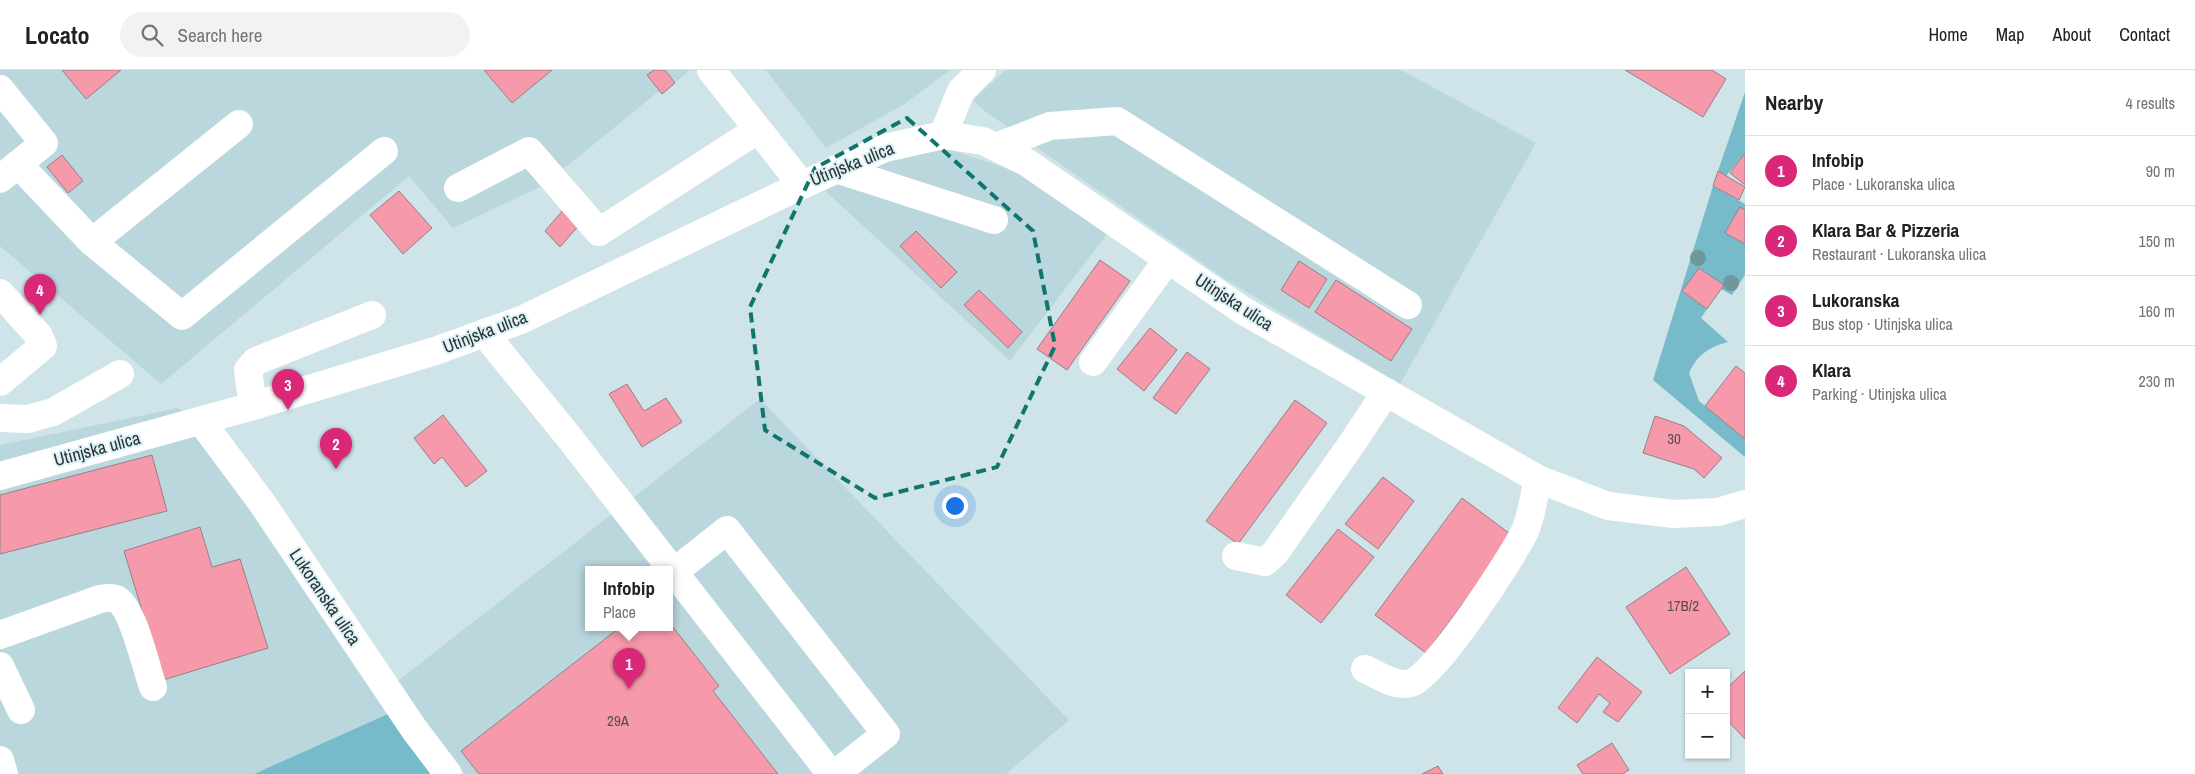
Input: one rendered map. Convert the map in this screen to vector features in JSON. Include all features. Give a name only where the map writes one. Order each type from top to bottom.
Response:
[{"type":"street","points":[[711,70],[802,185]]},
{"type":"street","points":[[943,135],[960,91],[982,70]]},
{"type":"street","points":[[0,89],[44,143],[9,171],[182,316],[384,151]]},
{"type":"street","points":[[996,147],[1050,126],[1117,121],[1408,305]]},
{"type":"street","points":[[92,242],[240,124]]},
{"type":"street","points":[[458,188],[529,151],[599,232],[757,130]]},
{"type":"street","name":"Utinjska ulica","points":[[0,476],[253,406],[435,351],[521,320],[836,169],[885,148],[943,135],[983,141],[1026,162],[1242,310],[1538,479],[1608,506],[1627,509],[1674,514],[1718,512],[1745,504]]},
{"type":"street","points":[[836,169],[994,220]]},
{"type":"street","points":[[1093,362],[1168,259]]},
{"type":"street","points":[[0,382],[44,346],[39,336],[2,299]]},
{"type":"street","points":[[253,406],[248,370],[256,361],[372,315]]},
{"type":"street","points":[[484,333],[669,566]]},
{"type":"street","points":[[0,418],[28,418],[53,412],[120,374]]},
{"type":"street","points":[[1236,556],[1265,562],[1275,553],[1386,392]]},
{"type":"street","name":"Lukoranska ulica","points":[[201,420],[262,503],[414,729],[448,774]]},
{"type":"street","points":[[1365,669],[1398,684],[1411,683],[1424,676],[1441,656],[1512,556],[1526,528],[1538,479]]},
{"type":"street","points":[[831,774],[674,572],[728,530],[886,734],[834,774]]},
{"type":"street","points":[[0,635],[100,599],[114,598],[122,604],[130,617],[152,687]]},
{"type":"street","points":[[0,666],[21,710]]},
{"type":"street","points":[[0,760],[4,774]]},
{"type":"highlighted area","points":[[907,118],[1033,231],[1055,346],[997,467],[875,498],[765,430],[750,307],[815,168]]},
{"type":"shaded area","points":[[0,70],[690,70],[662,94],[659,91],[544,185],[453,228],[409,176],[161,384],[0,246]]},
{"type":"shaded area","points":[[766,70],[950,70],[903,105],[826,148]]},
{"type":"shaded area","points":[[1006,70],[1401,70],[1536,143],[1400,384],[1225,279],[986,112],[973,100]]},
{"type":"shaded area","points":[[1745,92],[1745,153],[1726,176],[1718,171]]},
{"type":"shaded area","points":[[948,149],[1015,171],[1107,234],[1010,361],[821,187],[911,152]]},
{"type":"shaded area","points":[[1713,186],[1745,204],[1745,210],[1740,207],[1725,233],[1745,244],[1745,275],[1732,295],[1721,289],[1724,285],[1699,268],[1682,291],[1707,309],[1701,318],[1728,342],[1715,346],[1704,353],[1696,361],[1689,373],[1699,401],[1745,439],[1745,457],[1653,380]]},
{"type":"shaded area","points":[[760,399],[1069,720],[1006,774],[465,774],[395,683]]},
{"type":"shaded area","points":[[178,408],[201,421],[390,713],[254,774],[0,774],[0,445]]},
{"type":"shaded area","points":[[390,713],[438,774],[254,774]]},
{"type":"building","points":[[62,70],[121,70],[86,99]]},
{"type":"building","points":[[484,70],[552,70],[512,103]]},
{"type":"building","points":[[654,70],[665,70],[675,83],[662,94],[647,75]]},
{"type":"building","points":[[1625,70],[1712,70],[1726,79],[1703,117]]},
{"type":"building","points":[[1745,153],[1745,185],[1730,173]]},
{"type":"building","points":[[62,155],[83,181],[68,193],[47,167]]},
{"type":"building","points":[[1718,171],[1745,187],[1739,200],[1713,186]]},
{"type":"building","points":[[399,191],[432,228],[403,254],[370,215]]},
{"type":"building","points":[[1740,207],[1745,210],[1745,244],[1725,233]]},
{"type":"building","points":[[564,209],[581,223],[560,247],[545,231]]},
{"type":"building","points":[[916,231],[957,272],[941,288],[900,246]]},
{"type":"building","points":[[1100,260],[1130,281],[1067,370],[1037,349]]},
{"type":"building","points":[[1299,261],[1327,279],[1309,308],[1281,290]]},
{"type":"building","points":[[1699,268],[1724,285],[1707,309],[1682,291]]},
{"type":"building","points":[[1336,280],[1412,329],[1391,361],[1315,312]]},
{"type":"building","points":[[979,290],[1022,332],[1008,348],[964,305]]},
{"type":"building","points":[[1150,328],[1177,350],[1144,391],[1117,369]]},
{"type":"building","points":[[1187,352],[1210,369],[1176,414],[1153,398]]},
{"type":"building","points":[[1736,366],[1745,373],[1745,439],[1705,406]]},
{"type":"building","points":[[627,384],[644,411],[666,398],[682,422],[642,447],[609,394]]},
{"type":"building","points":[[1295,400],[1327,423],[1238,544],[1206,521]]},
{"type":"building","points":[[443,415],[487,471],[466,487],[442,457],[434,464],[414,438]]},
{"type":"building","points":[[1655,416],[1684,426],[1722,458],[1704,478],[1694,469],[1643,453]]},
{"type":"building","points":[[152,455],[167,511],[0,554],[0,495]]},
{"type":"building","points":[[1383,477],[1414,501],[1378,549],[1345,524]]},
{"type":"building","points":[[1462,498],[1513,536],[1426,653],[1375,615]]},
{"type":"building","points":[[200,527],[212,567],[240,559],[268,648],[163,680],[124,551]]},
{"type":"building","points":[[1338,529],[1374,557],[1321,623],[1286,595]]},
{"type":"building","points":[[1686,567],[1730,634],[1670,674],[1626,607]]},
{"type":"building","points":[[673,627],[719,686],[713,691],[778,774],[479,774],[461,751],[615,631],[673,631]]},
{"type":"building","points":[[1597,657],[1642,692],[1618,722],[1603,712],[1610,703],[1599,694],[1577,723],[1558,708]]},
{"type":"building","points":[[1745,671],[1745,739],[1730,723],[1730,685]]},
{"type":"building","points":[[1612,743],[1629,770],[1623,774],[1583,774],[1577,765]]},
{"type":"building","points":[[1438,766],[1443,774],[1422,774]]},
{"type":"place","name":"Klara","points":[[40,315]]},
{"type":"place","name":"Lukoranska","points":[[288,410]]},
{"type":"place","name":"Klara Bar & Pizzeria","points":[[336,469]]},
{"type":"place","name":"Infobip","points":[[629,689]]}]
